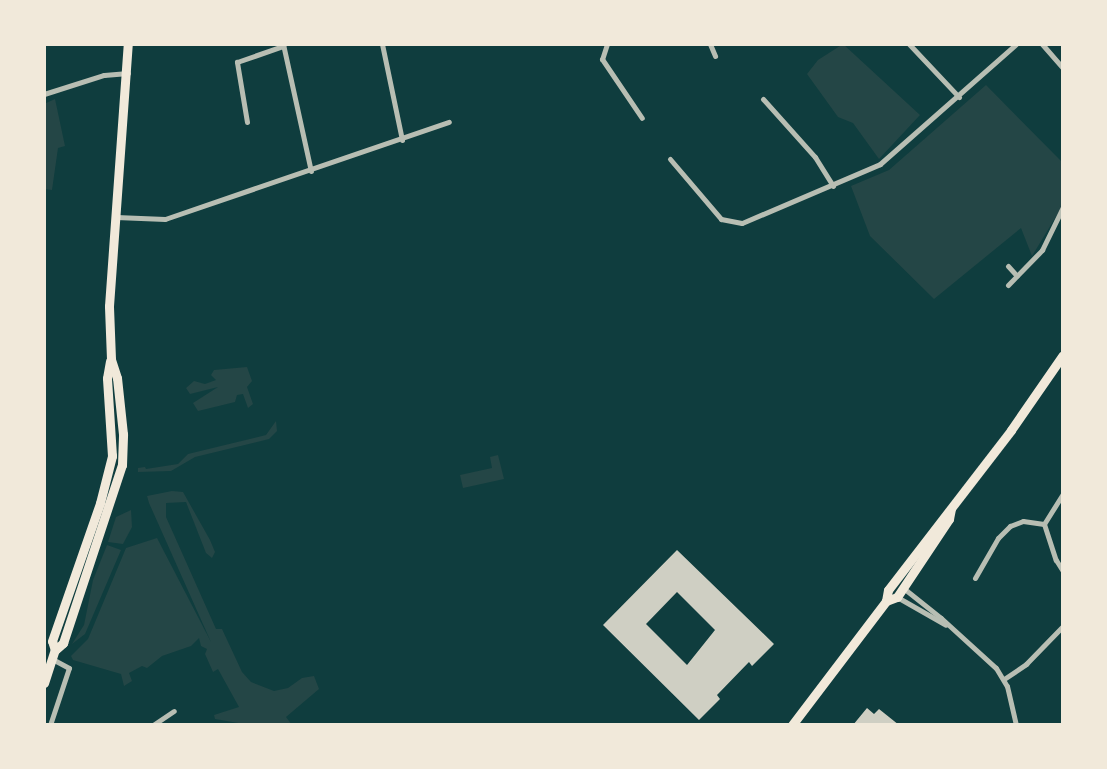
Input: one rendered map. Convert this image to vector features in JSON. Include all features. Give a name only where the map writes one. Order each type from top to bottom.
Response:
[{"type":"main road","points":[[44,683],[53,655],[63,643],[122,465],[124,441],[117,377],[111,359],[109,306],[128,44]]},
{"type":"main road","points":[[792,725],[886,601],[888,590],[943,515],[951,509],[1063,355]]},
{"type":"main road","points":[[886,601],[897,597],[950,519],[951,509]]},
{"type":"street","points":[[382,44],[402,140]]},
{"type":"street","points":[[607,44],[602,59],[642,118]]},
{"type":"street","points":[[710,44],[715,56]]},
{"type":"street","points":[[909,44],[959,97]]},
{"type":"street","points":[[670,159],[721,219],[742,223],[880,164],[1016,44]]},
{"type":"street","points":[[1042,44],[1063,68]]},
{"type":"street","points":[[247,122],[237,62],[283,45],[311,171]]},
{"type":"street","points":[[44,94],[104,75],[128,73]]},
{"type":"street","points":[[763,99],[815,157],[833,186]]},
{"type":"street","points":[[116,217],[165,219],[449,122]]},
{"type":"street","points":[[1007,285],[1042,250],[1063,207]]},
{"type":"street","points":[[1008,266],[1017,275]]},
{"type":"street","points":[[1044,524],[1063,494]]},
{"type":"street","points":[[975,578],[998,538],[1010,526],[1034,520],[1044,524],[1056,560],[1063,571]]},
{"type":"street","points":[[894,582],[941,618],[946,625]]},
{"type":"street","points":[[888,590],[946,625],[988,660],[1004,679],[1016,725]]},
{"type":"street","points":[[1004,679],[1026,664],[1063,626]]},
{"type":"street","points":[[50,725],[69,668],[53,655]]},
{"type":"street","points":[[153,725],[174,711]]},
{"type":"shaded area","points":[[843,44],[920,115],[879,159],[853,123],[838,117],[807,74],[818,60]]},
{"type":"shaded area","points":[[986,85],[1063,163],[1063,205],[1032,256],[1021,228],[934,299],[870,236],[851,186],[889,170]]},
{"type":"shaded area","points":[[55,99],[65,146],[58,148],[52,190],[44,189],[44,104]]},
{"type":"shaded area","points":[[247,367],[252,381],[247,387],[253,404],[248,408],[243,394],[237,395],[235,402],[198,411],[193,403],[218,387],[190,394],[186,388],[194,381],[205,384],[216,380],[211,375],[214,370]]},
{"type":"shaded area","points":[[276,421],[277,431],[269,439],[195,457],[171,471],[138,472],[138,468],[178,464],[188,454],[266,435]]},
{"type":"shaded area","points":[[498,455],[504,479],[463,488],[460,475],[492,468],[490,457]]},
{"type":"shaded area","points":[[172,491],[183,492],[215,552],[212,558],[206,553],[186,502],[166,503],[166,517],[216,629],[222,629],[242,672],[251,682],[274,691],[288,688],[302,678],[314,676],[319,689],[286,717],[292,725],[250,725],[215,719],[214,715],[239,707],[218,669],[213,672],[205,654],[207,649],[201,646],[199,638],[191,646],[162,656],[147,668],[142,666],[129,673],[132,681],[124,686],[121,674],[73,660],[71,656],[88,639],[126,548],[157,538],[211,642],[147,496]]},
{"type":"shaded area","points":[[131,510],[132,527],[123,544],[108,542],[116,517]]},
{"type":"shaded area","points":[[107,545],[121,550],[85,634],[72,644],[84,625],[93,580]]},
{"type":"building","points":[[677,550],[774,644],[752,666],[749,662],[717,695],[720,699],[699,720],[603,625]],"holes":[[[677,592],[715,630],[687,665],[646,624]]]},
{"type":"building","points":[[867,708],[874,714],[879,709],[899,725],[853,725]]}]
